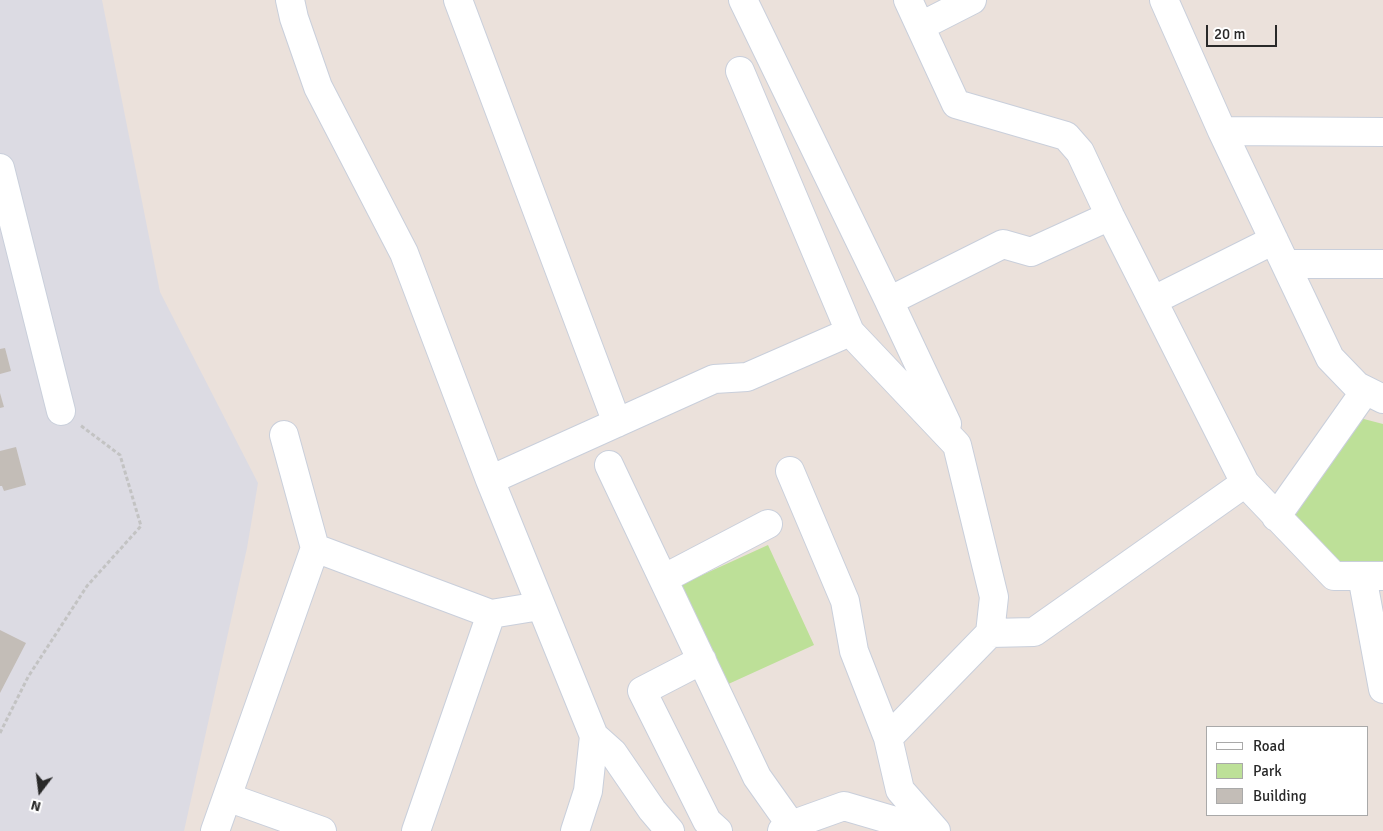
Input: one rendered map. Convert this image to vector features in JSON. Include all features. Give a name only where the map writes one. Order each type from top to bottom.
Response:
[{"type":"street","points":[[290,0],[294,18],[318,87],[404,253],[490,480],[594,736],[613,753],[652,810],[670,831]]},
{"type":"street","points":[[458,0],[617,423]]},
{"type":"street","points":[[743,0],[957,445],[994,597],[990,633],[888,738]]},
{"type":"street","points":[[908,0],[956,104],[1066,136],[1080,152],[1110,216],[1245,483],[1334,576],[1373,576],[1383,689]]},
{"type":"street","points":[[921,26],[972,0]]},
{"type":"street","points":[[1164,0],[1222,131],[1330,358],[1357,386],[1374,395],[1276,517]]},
{"type":"street","points":[[740,71],[850,332],[957,445]]},
{"type":"street","points":[[1222,131],[1383,132]]},
{"type":"street","points":[[0,168],[61,411]]},
{"type":"street","points":[[889,301],[1003,244],[1031,252],[1110,216]]},
{"type":"street","points":[[1154,300],[1274,240]]},
{"type":"street","points":[[1286,264],[1383,264]]},
{"type":"street","points":[[490,480],[714,379],[747,377],[850,332]]},
{"type":"street","points":[[215,831],[315,548],[284,435]]},
{"type":"street","points":[[609,465],[757,777],[787,828],[844,806],[929,831]]},
{"type":"street","points":[[790,471],[845,601],[854,651],[888,738],[900,790],[936,831]]},
{"type":"street","points":[[990,633],[1034,632],[1245,483]]},
{"type":"street","points":[[663,579],[768,524]]},
{"type":"street","points":[[315,548],[491,614],[540,606]]},
{"type":"street","points":[[416,831],[491,614]]},
{"type":"street","points":[[702,660],[642,691],[707,821],[718,831]]},
{"type":"street","points":[[575,831],[588,791],[594,736]]},
{"type":"street","points":[[227,798],[322,831]]},
{"type":"path","points":[[0,733],[28,677],[87,586],[141,526],[120,455],[61,411]]},
{"type":"shaded area","points":[[0,0],[102,0],[160,292],[258,483],[247,548],[184,831],[0,831]]},
{"type":"green space","points":[[1360,418],[1383,424],[1383,564],[1333,565],[1291,512]]},
{"type":"green space","points":[[768,545],[814,645],[724,686],[678,586]]},
{"type":"building","points":[[5,348],[11,371],[0,374],[0,349]]},
{"type":"building","points":[[0,393],[4,407],[0,408]]},
{"type":"building","points":[[16,447],[26,485],[4,491],[2,486],[0,486],[0,451]]},
{"type":"building","points":[[0,630],[26,643],[0,693]]}]
